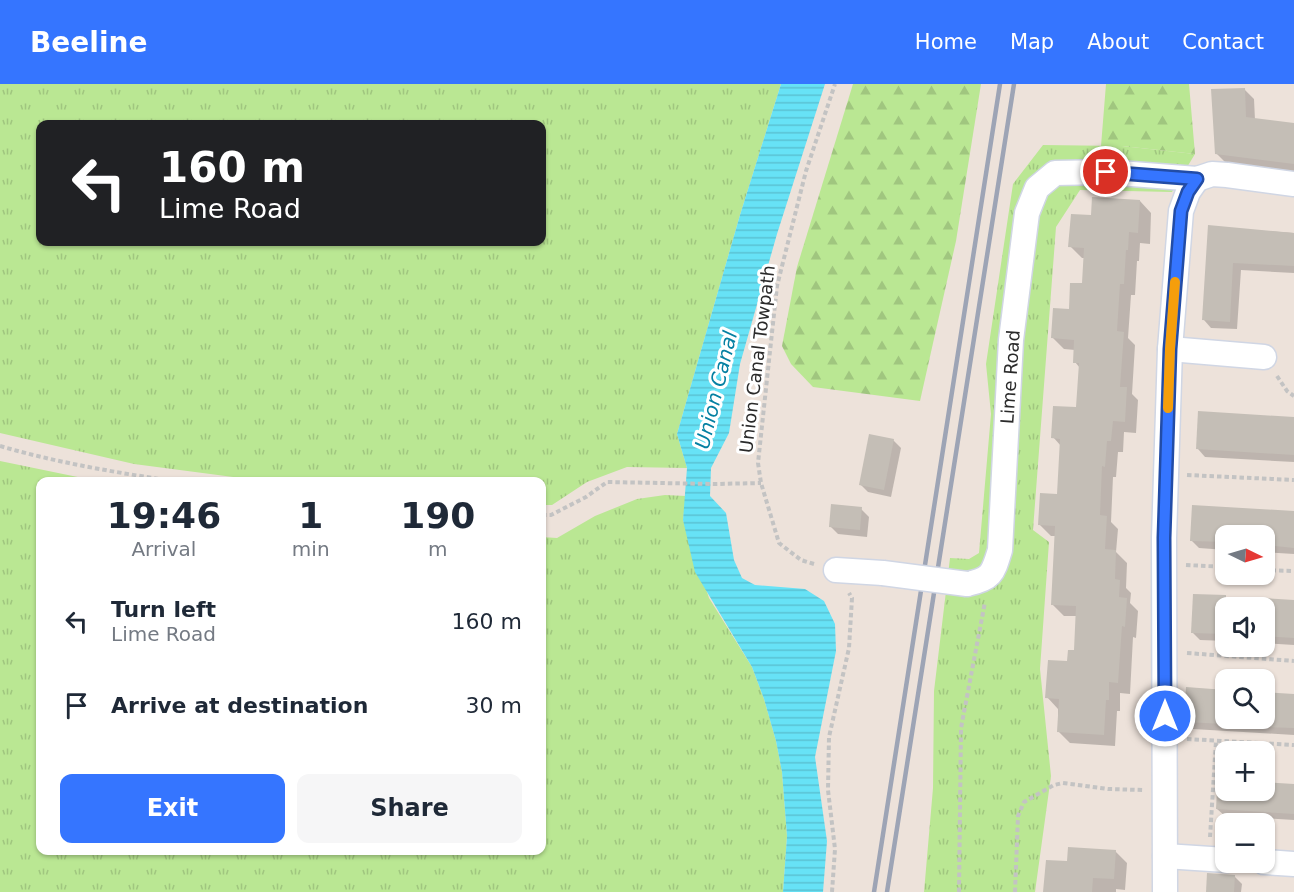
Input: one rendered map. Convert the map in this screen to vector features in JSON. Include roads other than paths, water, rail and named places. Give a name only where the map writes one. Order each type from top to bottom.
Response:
[{"type":"street","name":"Lime Road","points":[[836,570],[975,582],[993,571],[1000,550],[1011,340],[1027,213],[1037,188],[1055,172],[1106,172],[1197,179],[1220,174],[1294,184]]},
{"type":"street","points":[[1165,892],[1164,651],[1170,349],[1181,211],[1188,192],[1197,179]]},
{"type":"street","points":[[1170,349],[1264,357]]},
{"type":"street","points":[[1165,856],[1215,853]]},
{"type":"street","points":[[1275,863],[1294,864]]},
{"type":"water","name":"Union Canal","points":[[781,84],[825,84],[777,234],[740,364],[729,433],[711,468],[710,496],[726,513],[734,560],[742,578],[755,585],[805,589],[824,601],[835,624],[836,651],[815,757],[827,841],[823,892],[783,892],[787,836],[782,772],[776,741],[752,667],[695,572],[683,520],[687,468],[677,434],[740,215]]},
{"type":"railway","points":[[874,892],[1000,84]]},
{"type":"railway","points":[[887,892],[1014,84]]}]
